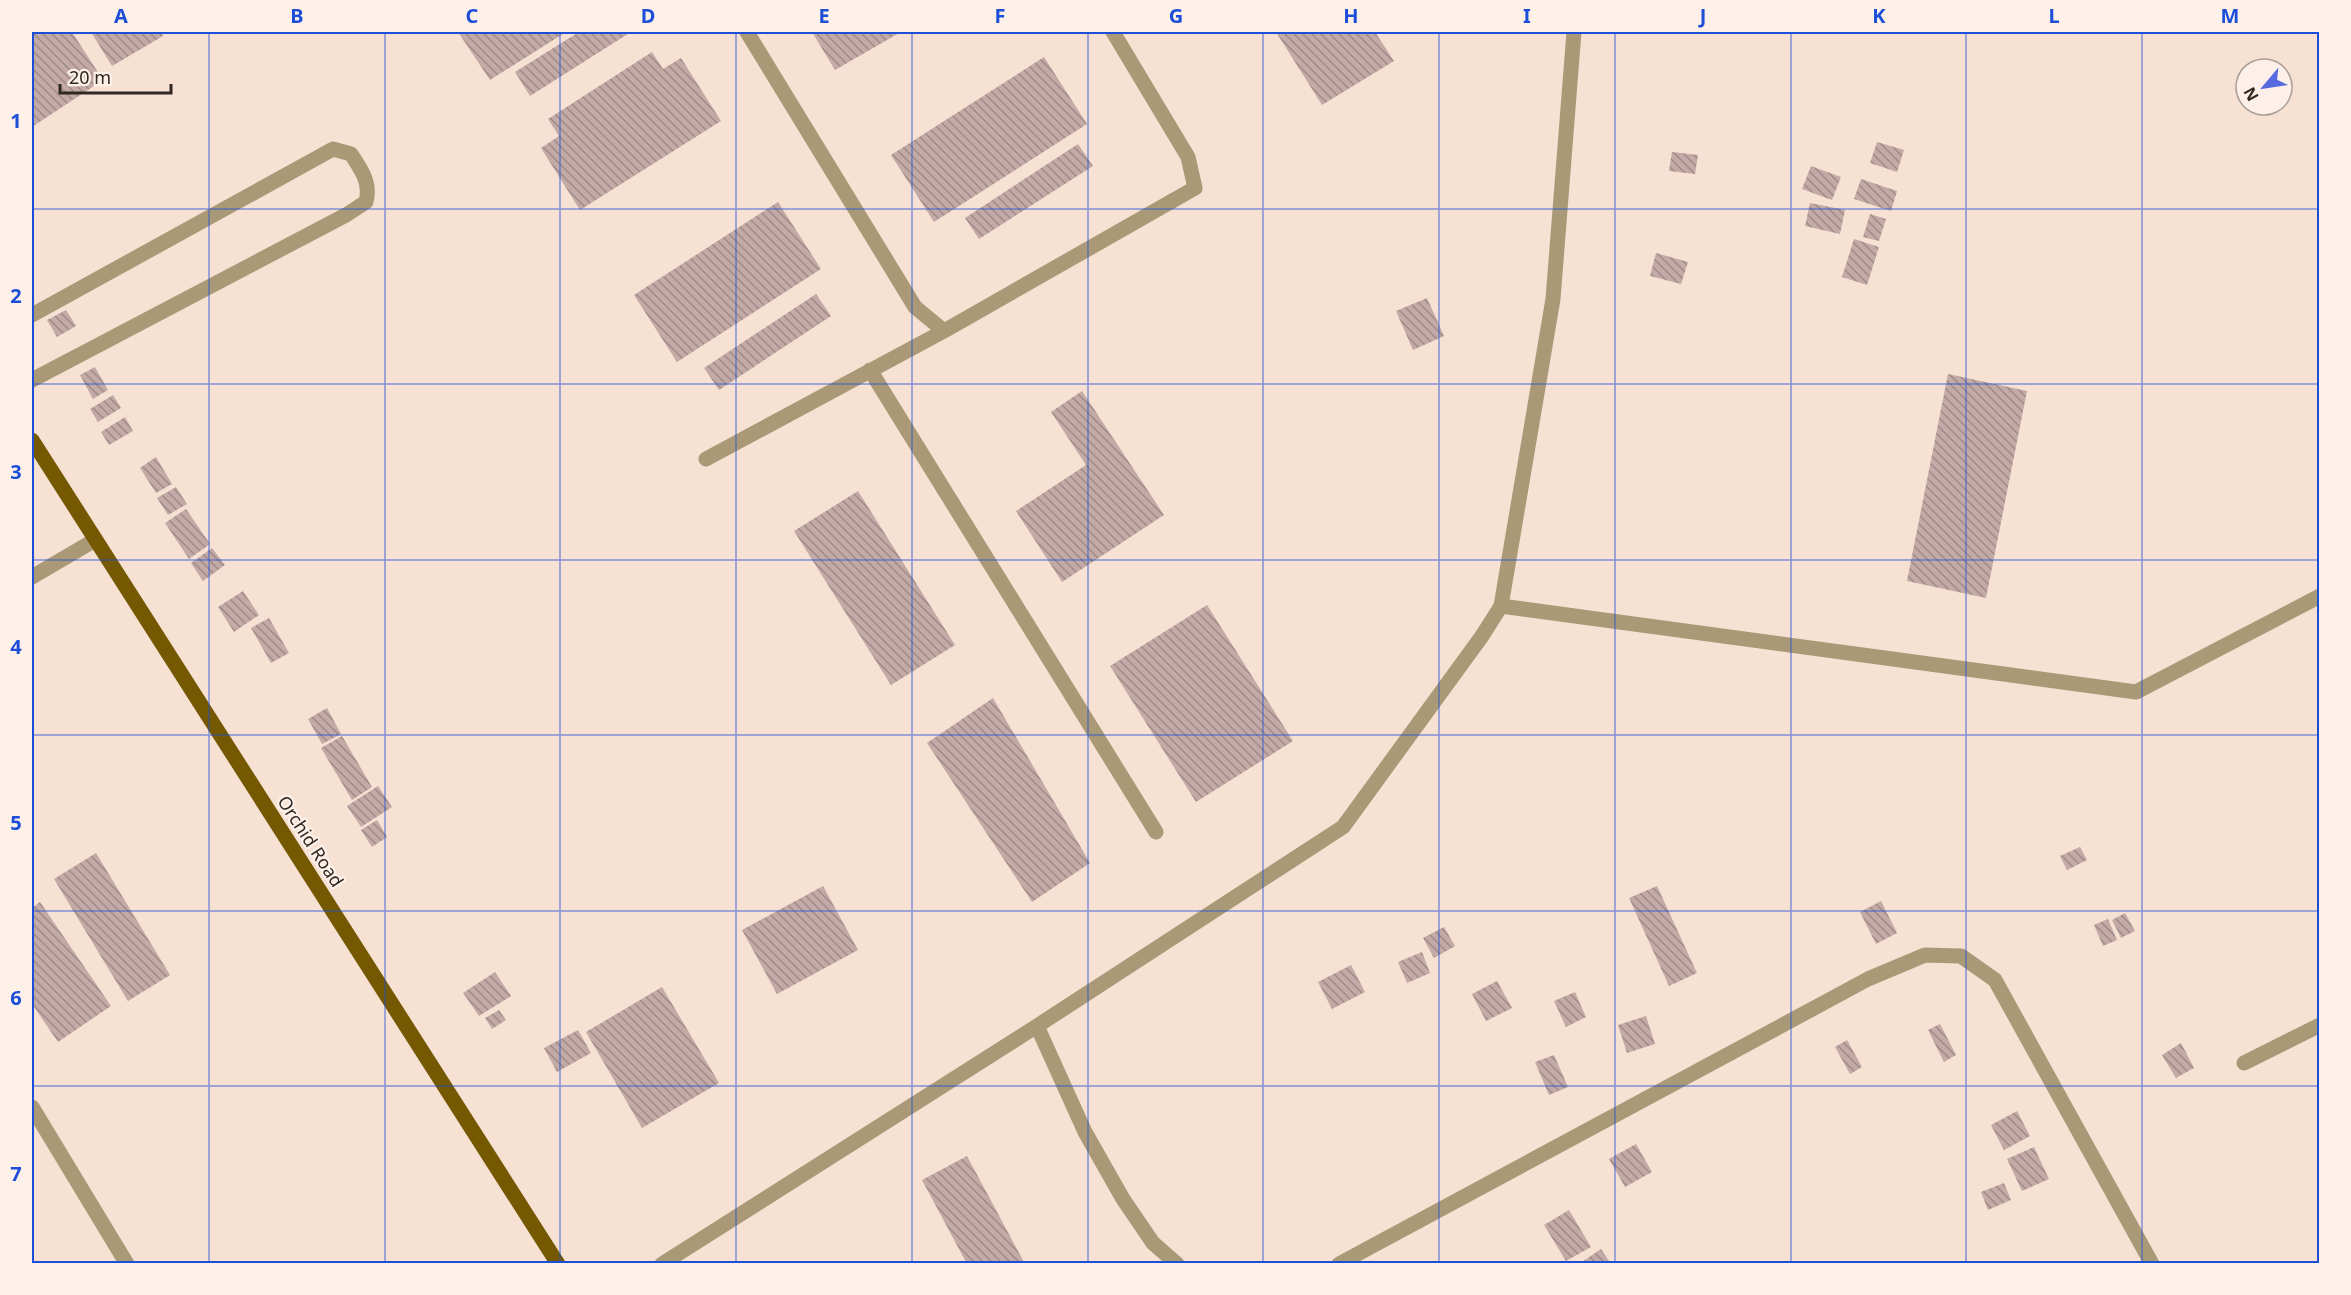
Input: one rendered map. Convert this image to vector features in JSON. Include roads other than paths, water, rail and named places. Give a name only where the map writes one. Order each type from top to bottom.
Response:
[{"type":"main road","name":"Orchid Road","points":[[32,440],[558,1263]]},
{"type":"street","points":[[747,32],[915,307],[944,331]]},
{"type":"street","points":[[706,459],[944,331],[1195,188],[1188,157],[1113,32]]},
{"type":"street","points":[[662,1263],[1037,1026],[1342,827],[1482,636],[1501,606],[1553,299],[1574,32]]},
{"type":"street","points":[[32,315],[333,149],[351,154],[364,174],[369,189],[366,202],[353,211],[32,380]]},
{"type":"street","points":[[870,370],[1156,832]]},
{"type":"street","points":[[32,577],[95,540]]},
{"type":"street","points":[[1501,606],[2136,692],[2319,596]]},
{"type":"street","points":[[1339,1263],[1868,979],[1925,955],[1961,956],[1995,980],[2152,1263]]},
{"type":"street","points":[[2244,1063],[2319,1025]]},
{"type":"street","points":[[1037,1026],[1085,1132],[1123,1199],[1153,1243],[1177,1263]]},
{"type":"street","points":[[32,1107],[127,1263]]}]
